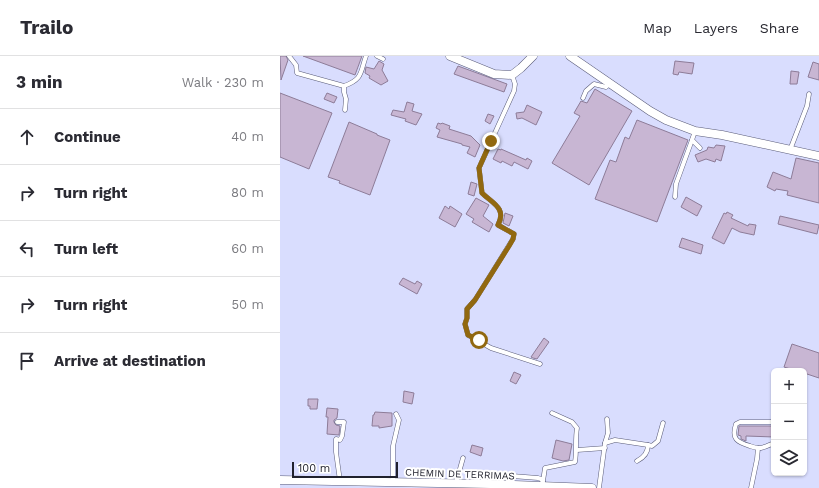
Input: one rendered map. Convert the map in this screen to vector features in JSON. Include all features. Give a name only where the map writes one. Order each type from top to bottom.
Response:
[{"type":"street","points":[[450,56],[494,74],[512,75],[533,56]]},
{"type":"street","points":[[570,56],[650,111],[666,120],[694,131],[722,135],[819,156]]},
{"type":"street","name":"CHEMIN DE TERRIMAS","points":[[280,480],[393,482],[424,486],[456,484],[543,484],[592,488]]},
{"type":"lane","points":[[289,56],[296,65],[297,73],[344,86],[354,82],[359,76],[366,56]]},
{"type":"lane","points":[[377,56],[383,59]]},
{"type":"lane","points":[[512,75],[515,84],[514,92],[479,168],[482,193],[500,210],[501,215],[498,225],[514,234],[513,239],[475,300],[467,309],[465,324],[468,335],[491,348],[540,364]]},
{"type":"lane","points":[[583,98],[586,91],[594,84],[606,86],[610,83]]},
{"type":"lane","points":[[344,86],[346,99],[345,110]]},
{"type":"lane","points":[[790,150],[807,106],[809,94]]},
{"type":"lane","points":[[675,197],[676,184],[694,131]]},
{"type":"lane","points":[[692,140],[700,148]]},
{"type":"lane","points":[[543,484],[545,468],[575,462],[577,450],[576,436],[578,428],[572,422],[552,413]]},
{"type":"lane","points":[[393,482],[393,446],[399,420],[396,414]]},
{"type":"lane","points":[[599,488],[604,448],[608,432],[607,420]]},
{"type":"lane","points":[[771,422],[748,421],[736,424],[734,430],[734,437],[738,442],[758,448],[771,444]]},
{"type":"lane","points":[[337,422],[344,422],[342,436],[340,440],[336,439],[336,452],[340,481]]},
{"type":"lane","points":[[605,443],[615,440],[652,446],[658,440],[664,423]]},
{"type":"lane","points":[[636,461],[642,458],[648,450],[648,445]]},
{"type":"lane","points":[[577,450],[604,448]]},
{"type":"lane","points":[[751,488],[758,448]]},
{"type":"lane","points":[[456,484],[463,458]]},
{"type":"lane","points":[[512,476],[538,478],[541,479],[543,484]]},
{"type":"building","points":[[280,56],[286,56],[288,60],[281,80]]},
{"type":"building","points":[[303,56],[362,56],[355,75]]},
{"type":"building","points":[[379,61],[384,64],[382,70],[388,81],[381,85],[369,78],[370,76],[365,73],[366,67],[374,69]]},
{"type":"building","points":[[675,61],[694,63],[692,74],[679,72],[678,75],[673,74]]},
{"type":"building","points":[[813,62],[819,64],[819,80],[808,77]]},
{"type":"building","points":[[458,66],[507,84],[504,92],[454,74]]},
{"type":"building","points":[[791,71],[799,72],[797,84],[790,84]]},
{"type":"building","points":[[595,89],[632,111],[589,185],[552,163],[580,116],[574,113],[581,101],[587,103]]},
{"type":"building","points":[[280,93],[332,113],[309,169],[280,157]]},
{"type":"building","points":[[327,93],[337,97],[334,103],[324,99]]},
{"type":"building","points":[[407,102],[414,104],[412,111],[422,114],[416,125],[405,121],[406,119],[391,115],[393,110],[404,112]]},
{"type":"building","points":[[527,105],[542,112],[536,125],[522,118],[517,119],[516,113],[524,112]]},
{"type":"building","points":[[488,114],[494,116],[490,124],[485,121]]},
{"type":"building","points":[[637,120],[688,140],[657,222],[595,199],[610,160],[616,162],[625,137],[629,139]]},
{"type":"building","points":[[349,122],[390,140],[370,195],[328,177]]},
{"type":"building","points":[[438,123],[450,126],[449,129],[471,136],[480,145],[475,157],[467,153],[470,147],[437,137],[440,130],[436,128]]},
{"type":"building","points":[[716,145],[725,146],[721,161],[716,159],[715,162],[706,159],[698,162],[695,155],[707,150],[708,147],[714,148]]},
{"type":"building","points":[[498,149],[532,161],[528,169],[514,162],[512,166],[502,161],[501,163],[493,159]]},
{"type":"building","points":[[796,158],[819,163],[819,203],[787,195],[788,191],[776,189],[775,191],[767,187],[773,172],[791,179]]},
{"type":"building","points":[[471,182],[477,184],[474,196],[468,194]]},
{"type":"building","points":[[686,197],[702,206],[697,216],[681,207]]},
{"type":"building","points":[[476,198],[489,205],[483,216],[493,224],[489,232],[472,222],[474,219],[466,214]]},
{"type":"building","points":[[445,206],[449,209],[450,206],[462,214],[455,227],[439,218]]},
{"type":"building","points":[[727,212],[733,215],[731,218],[748,226],[749,224],[756,225],[754,235],[740,232],[732,228],[724,244],[712,238],[724,213],[726,214]]},
{"type":"building","points":[[505,213],[513,216],[509,226],[503,223]]},
{"type":"building","points":[[780,216],[819,225],[817,234],[778,224]]},
{"type":"building","points":[[682,238],[703,245],[701,254],[679,247]]},
{"type":"building","points":[[403,278],[415,284],[417,281],[422,284],[417,294],[399,284]]},
{"type":"building","points":[[544,338],[549,342],[537,359],[531,357]]},
{"type":"building","points":[[792,344],[819,353],[819,378],[807,374],[807,368],[784,367]]},
{"type":"building","points":[[514,372],[521,375],[516,384],[510,381]]},
{"type":"building","points":[[404,391],[414,393],[412,404],[403,402]]},
{"type":"building","points":[[308,399],[318,399],[317,409],[310,409],[310,406],[308,406]]},
{"type":"building","points":[[327,408],[338,409],[337,418],[334,422],[336,425],[340,426],[339,435],[327,434]]},
{"type":"building","points":[[375,412],[392,413],[392,426],[379,428],[379,426],[372,426],[373,415]]},
{"type":"building","points":[[739,426],[771,426],[771,437],[746,436],[746,441],[741,439],[741,436],[738,435]]},
{"type":"building","points":[[556,440],[572,444],[569,460],[563,461],[552,458]]},
{"type":"building","points":[[472,445],[483,448],[481,456],[470,452]]},
{"type":"route","points":[[479,340],[468,335],[465,324],[467,309],[475,300],[509,246],[514,234],[498,225],[501,215],[500,210],[482,193],[479,168],[491,141]]}]
